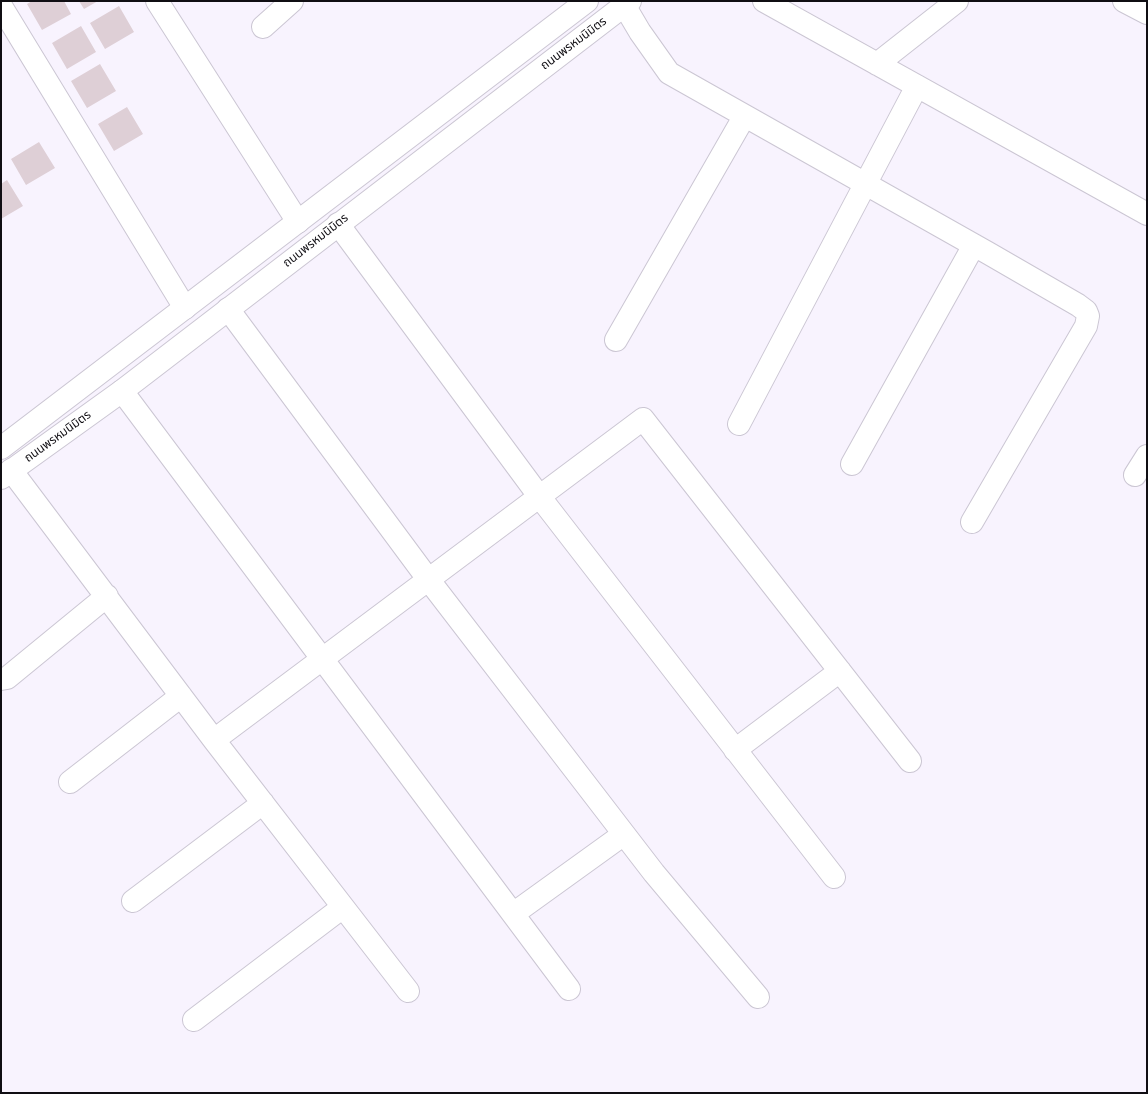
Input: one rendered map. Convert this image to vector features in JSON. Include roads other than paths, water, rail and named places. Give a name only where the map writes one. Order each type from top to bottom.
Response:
[{"type":"street","points":[[157,1],[298,222]]},
{"type":"street","points":[[263,27],[292,1]]},
{"type":"street","points":[[1,448],[588,1]]},
{"type":"street","points":[[764,1],[1147,214]]},
{"type":"street","points":[[877,64],[957,1]]},
{"type":"street","points":[[1124,1],[1147,13]]},
{"type":"street","points":[[627,3],[640,32],[669,73],[744,117],[974,245],[1086,311],[1088,322],[1083,332],[972,522]]},
{"type":"street","name":"ถนนพรหมนิมิตร","points":[[6,474],[122,391],[627,3]]},
{"type":"street","points":[[1,6],[185,308]]},
{"type":"street","points":[[739,424],[918,86]]},
{"type":"street","points":[[616,340],[744,117]]},
{"type":"street","points":[[338,224],[539,496],[834,877]]},
{"type":"street","points":[[852,464],[974,245]]},
{"type":"street","points":[[228,309],[428,579],[654,873],[758,997]]},
{"type":"street","points":[[122,391],[569,989]]},
{"type":"street","points":[[214,740],[643,418],[910,761]]},
{"type":"street","points":[[1135,475],[1147,456]]},
{"type":"street","points":[[6,474],[107,596],[214,740],[408,990]]},
{"type":"street","points":[[1,679],[7,678],[107,596]]},
{"type":"street","points":[[735,750],[840,671]]},
{"type":"street","points":[[70,782],[181,696]]},
{"type":"street","points":[[133,901],[263,803]]},
{"type":"street","points":[[513,914],[624,834]]},
{"type":"street","points":[[194,1020],[343,907]]}]
